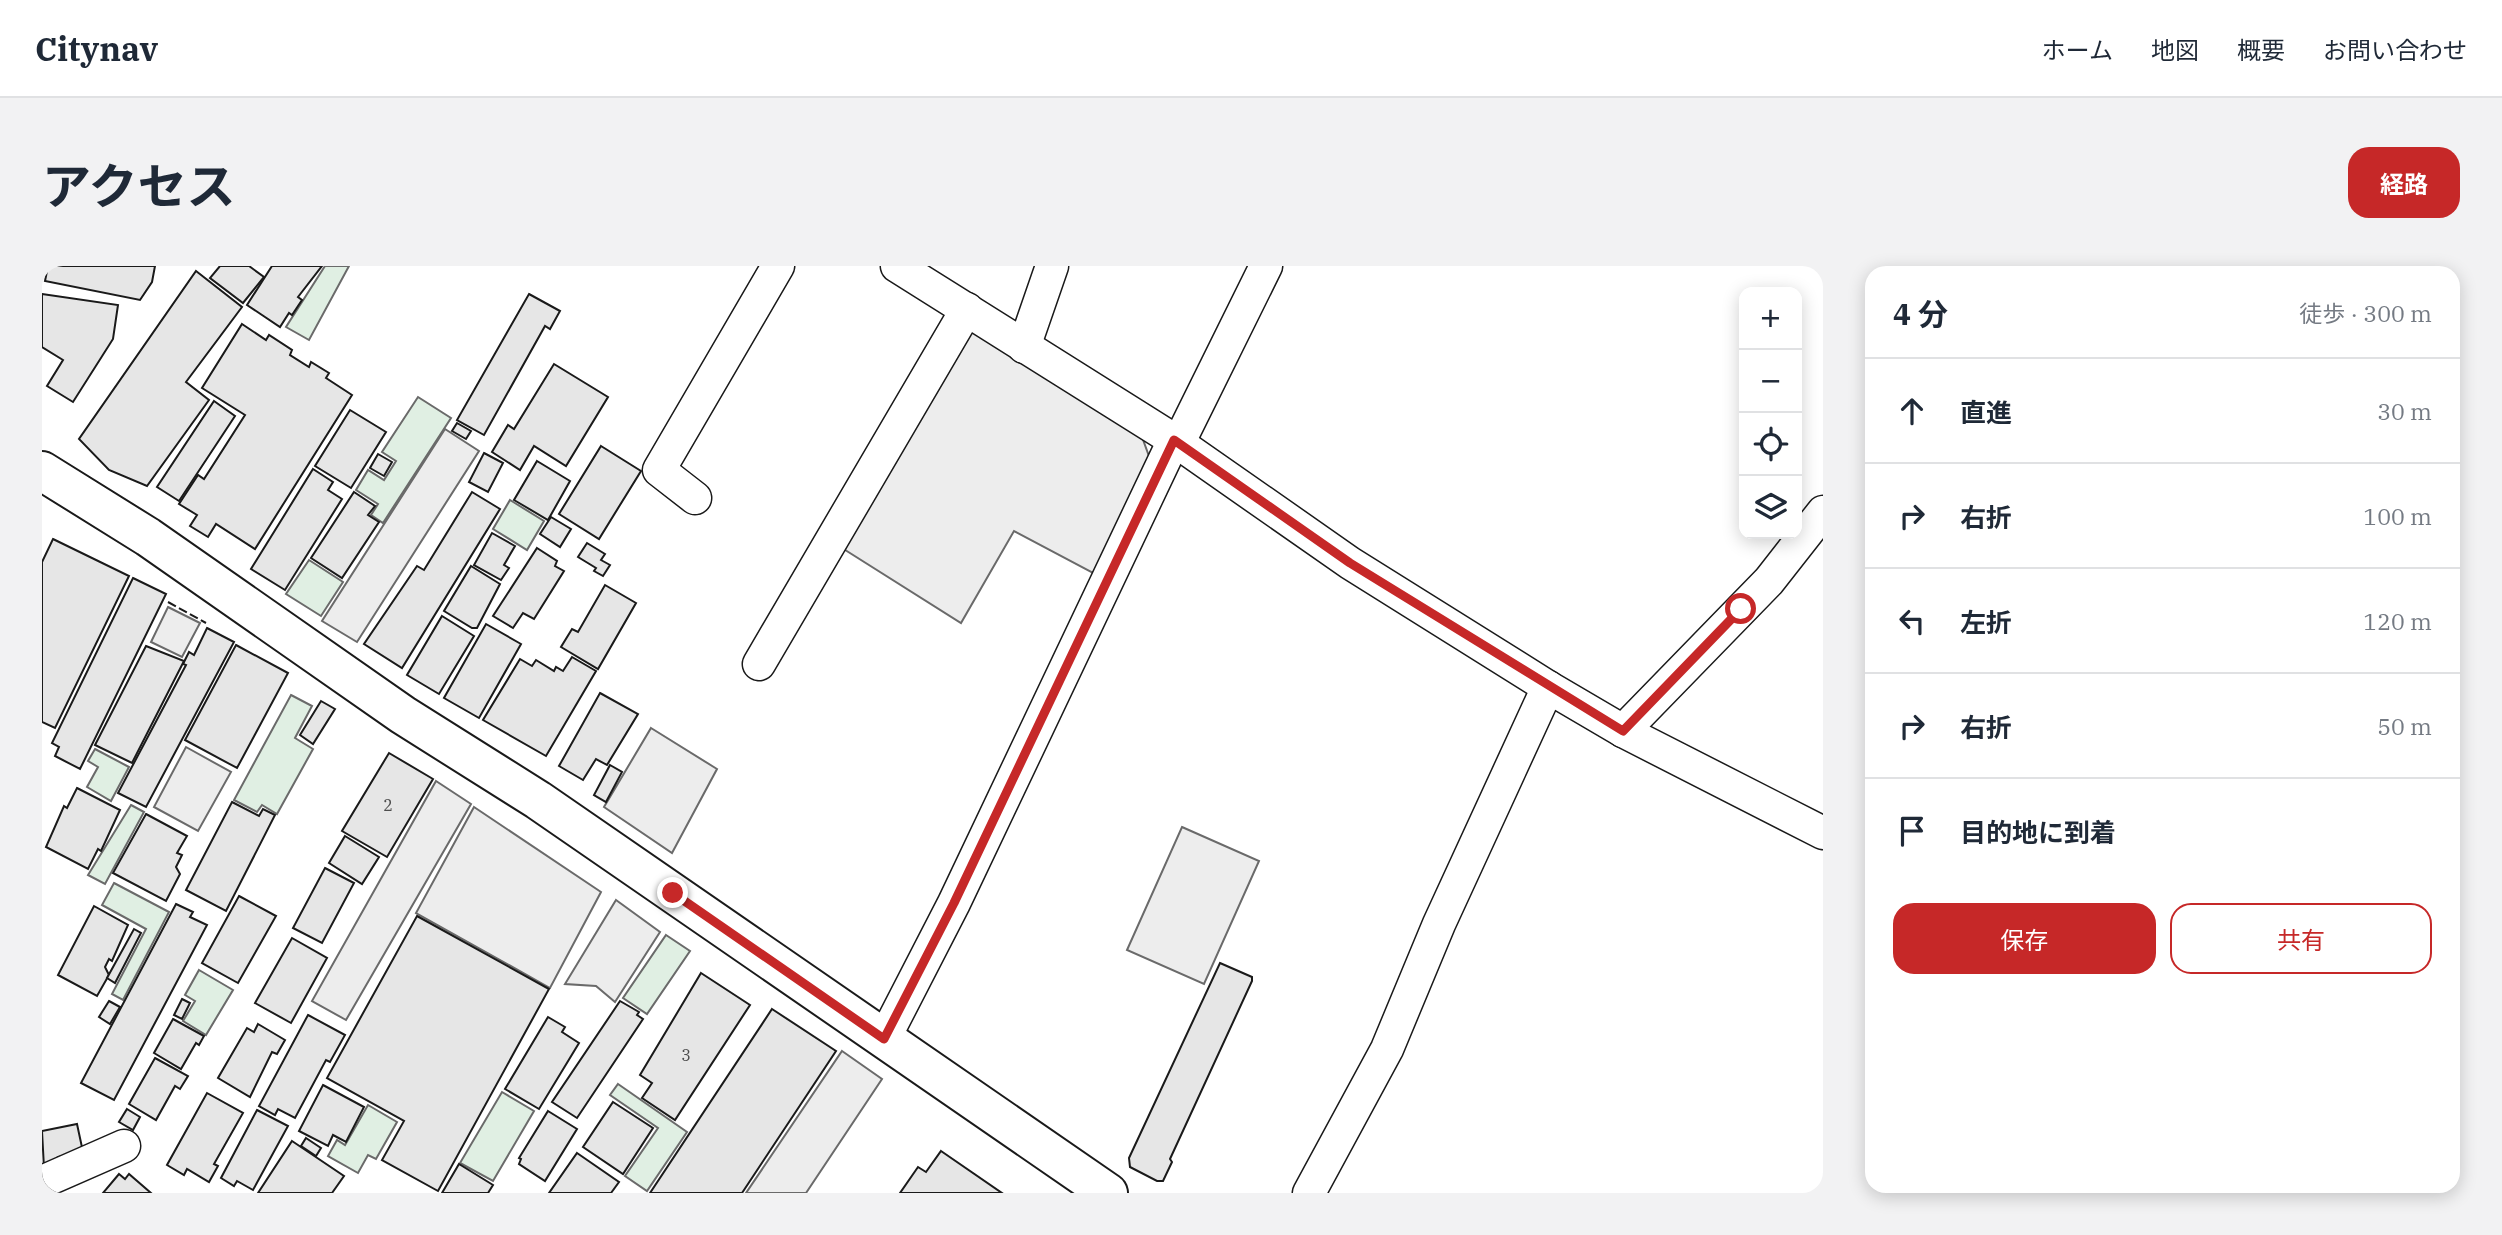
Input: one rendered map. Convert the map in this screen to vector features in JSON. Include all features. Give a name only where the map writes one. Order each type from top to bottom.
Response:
[{"type":"street","points":[[695,498],[659,470],[778,266]]},
{"type":"street","points":[[897,266],[1176,442],[1350,563],[1548,687],[1623,731],[1823,833]]},
{"type":"street","points":[[1024,347],[1052,266]]},
{"type":"street","points":[[884,1039],[954,903],[1176,442],[1266,266]]},
{"type":"street","points":[[760,664],[967,309]]},
{"type":"street","points":[[42,471],[148,537],[403,715],[538,800],[1108,1193]]},
{"type":"street","points":[[1623,731],[1769,581],[1823,512]]},
{"type":"street","points":[[1310,1193],[1387,1049],[1439,924],[1548,687]]},
{"type":"street","points":[[42,1182],[124,1146]]},
{"type":"green space","points":[[325,266],[349,266],[309,340],[286,327]]},
{"type":"green space","points":[[418,397],[451,418],[383,523],[371,515],[378,504],[356,490],[368,470],[384,480],[396,461],[382,452]]},
{"type":"green space","points":[[510,500],[544,521],[527,550],[493,529]]},
{"type":"green space","points":[[309,560],[343,582],[321,616],[286,594]]},
{"type":"green space","points":[[291,695],[312,706],[295,738],[313,749],[277,814],[262,805],[257,812],[234,800]]},
{"type":"green space","points":[[95,749],[129,767],[111,801],[87,787],[98,767],[88,761]]},
{"type":"green space","points":[[131,805],[144,812],[105,884],[88,875]]},
{"type":"green space","points":[[114,883],[169,912],[123,1000],[112,994],[146,929],[102,905]]},
{"type":"green space","points":[[666,935],[690,951],[647,1014],[623,998]]},
{"type":"green space","points":[[199,970],[233,990],[206,1035],[183,1021],[195,1001],[185,995]]},
{"type":"green space","points":[[618,1084],[687,1132],[647,1191],[625,1176],[658,1128],[610,1095]]},
{"type":"green space","points":[[502,1092],[534,1111],[493,1181],[460,1163]]},
{"type":"green space","points":[[368,1105],[397,1122],[376,1159],[368,1155],[358,1173],[328,1156],[337,1140],[345,1145]]},
{"type":"shaded area","points":[[971,325],[1142,437],[1150,459],[1093,573],[1014,531],[961,623],[842,548]]},
{"type":"shaded area","points":[[445,429],[479,451],[357,642],[322,621]]},
{"type":"shaded area","points":[[168,607],[200,623],[182,657],[151,642]]},
{"type":"shaded area","points":[[651,728],[717,769],[672,853],[604,807]]},
{"type":"shaded area","points":[[186,747],[231,772],[198,831],[154,807]]},
{"type":"shaded area","points":[[436,781],[471,804],[346,1020],[312,1001]]},
{"type":"shaded area","points":[[474,807],[601,892],[550,988],[416,913]]},
{"type":"shaded area","points":[[1182,827],[1259,861],[1204,984],[1127,950]]},
{"type":"shaded area","points":[[616,900],[660,932],[615,1002],[596,986],[565,984]]},
{"type":"shaded area","points":[[842,1051],[882,1079],[806,1193],[746,1193]]},
{"type":"building","points":[[48,266],[155,266],[152,282],[140,300],[45,281]]},
{"type":"building","points":[[220,266],[249,266],[264,277],[243,303],[210,278]]},
{"type":"building","points":[[272,266],[322,266],[298,297],[302,300],[292,315],[289,313],[280,327],[247,305]]},
{"type":"building","points":[[196,271],[242,307],[186,382],[209,400],[147,486],[109,470],[79,439]]},
{"type":"building","points":[[42,294],[118,305],[113,339],[73,402],[47,386],[63,360],[42,347]]},
{"type":"building","points":[[529,294],[560,311],[550,329],[545,326],[484,435],[457,420]]},
{"type":"building","points":[[242,324],[266,340],[269,335],[292,350],[290,355],[309,367],[311,362],[329,373],[326,378],[352,395],[255,549],[216,524],[208,537],[190,526],[197,515],[179,504],[198,475],[204,479],[245,415],[202,388]]},
{"type":"building","points":[[554,364],[608,397],[566,466],[534,446],[520,470],[492,452],[508,425],[514,429]]},
{"type":"building","points":[[214,401],[235,416],[179,501],[157,487]]},
{"type":"building","points":[[350,410],[386,432],[351,488],[315,466]]},
{"type":"building","points":[[457,423],[471,431],[466,439],[452,431]]},
{"type":"building","points":[[601,446],[641,471],[599,539],[559,514]]},
{"type":"building","points":[[484,453],[503,463],[488,492],[469,482]]},
{"type":"building","points":[[378,454],[392,462],[384,476],[370,468]]},
{"type":"building","points":[[537,461],[570,481],[548,520],[514,500]]},
{"type":"building","points":[[313,469],[333,482],[328,490],[342,499],[285,590],[251,569]]},
{"type":"building","points":[[354,492],[375,506],[368,515],[379,522],[342,578],[311,558]]},
{"type":"building","points":[[472,492],[500,509],[402,668],[364,644],[417,566],[424,570]]},
{"type":"building","points":[[551,517],[571,529],[560,547],[540,534]]},
{"type":"building","points":[[492,533],[515,546],[504,565],[509,568],[501,580],[474,565]]},
{"type":"building","points":[[53,539],[129,576],[55,728],[42,722],[42,562]]},
{"type":"building","points":[[587,543],[605,554],[601,560],[610,565],[603,576],[594,571],[596,568],[578,557]]},
{"type":"building","points":[[537,548],[557,561],[555,566],[564,571],[534,619],[523,613],[513,628],[493,616]]},
{"type":"building","points":[[471,566],[500,584],[477,628],[472,628],[444,611]]},
{"type":"building","points":[[133,578],[166,594],[80,769],[55,756],[59,747],[52,743]]},
{"type":"building","points":[[605,585],[636,603],[598,669],[561,647],[572,629],[578,632]]},
{"type":"building","points":[[442,616],[474,636],[439,694],[407,675]]},
{"type":"building","points":[[486,624],[521,644],[479,718],[444,698]]},
{"type":"building","points":[[207,628],[234,642],[146,807],[118,793],[186,665],[183,664],[189,652],[194,655]]},
{"type":"building","points":[[236,645],[288,673],[237,768],[185,740]]},
{"type":"building","points":[[146,646],[184,661],[132,763],[95,745]]},
{"type":"building","points":[[572,657],[596,671],[546,756],[483,720],[520,659],[532,666],[536,660],[554,671],[556,667],[563,671]]},
{"type":"building","points":[[600,693],[638,714],[607,765],[596,759],[583,780],[559,766]]},
{"type":"building","points":[[321,701],[335,709],[313,744],[300,735]]},
{"type":"building","points":[[389,753],[433,779],[387,857],[342,831]]},
{"type":"building","points":[[610,765],[622,772],[606,802],[594,795]]},
{"type":"building","points":[[77,788],[120,810],[101,851],[98,849],[88,869],[46,847],[64,806],[67,808]]},
{"type":"building","points":[[232,802],[259,816],[263,809],[275,815],[226,911],[186,890]]},
{"type":"building","points":[[146,814],[187,836],[177,853],[182,855],[176,867],[180,874],[166,901],[113,873]]},
{"type":"building","points":[[345,836],[379,857],[362,884],[329,863]]},
{"type":"building","points":[[325,868],[354,883],[322,943],[293,928]]},
{"type":"building","points":[[239,896],[276,916],[238,983],[202,963]]},
{"type":"building","points":[[176,904],[193,912],[190,917],[207,925],[114,1100],[81,1083]]},
{"type":"building","points":[[94,906],[128,925],[112,961],[109,959],[105,967],[109,975],[97,996],[58,975]]},
{"type":"building","points":[[417,916],[549,989],[438,1191],[382,1160],[404,1121],[327,1078]]},
{"type":"building","points":[[134,929],[141,933],[115,983],[107,978]]},
{"type":"building","points":[[292,938],[327,958],[291,1023],[255,1003]]},
{"type":"building","points":[[1220,963],[1252,977],[1252,981],[1170,1159],[1172,1162],[1163,1181],[1157,1181],[1130,1167],[1129,1158]]},
{"type":"building","points":[[701,973],[750,1005],[675,1120],[642,1098],[652,1083],[640,1075]]},
{"type":"building","points":[[182,999],[190,1003],[182,1019],[174,1015]]},
{"type":"building","points":[[109,1001],[120,1007],[110,1024],[99,1017]]},
{"type":"building","points":[[620,1001],[639,1012],[637,1015],[643,1019],[577,1118],[552,1102]]},
{"type":"building","points":[[772,1009],[836,1051],[742,1193],[650,1193]]},
{"type":"building","points":[[308,1015],[345,1035],[330,1062],[326,1060],[295,1118],[278,1109],[275,1115],[259,1106]]},
{"type":"building","points":[[548,1017],[565,1027],[562,1032],[579,1043],[539,1109],[505,1089]]},
{"type":"building","points":[[173,1019],[204,1036],[199,1045],[196,1043],[181,1069],[154,1053]]},
{"type":"building","points":[[258,1024],[285,1040],[277,1054],[272,1052],[250,1097],[218,1078],[247,1028],[254,1032]]},
{"type":"building","points":[[155,1058],[188,1076],[180,1089],[175,1086],[156,1120],[129,1104]]},
{"type":"building","points":[[323,1085],[364,1107],[346,1142],[333,1135],[328,1146],[299,1131]]},
{"type":"building","points":[[207,1093],[243,1113],[214,1164],[218,1166],[209,1182],[187,1169],[184,1175],[167,1165]]},
{"type":"building","points":[[613,1102],[653,1128],[623,1174],[583,1147]]},
{"type":"building","points":[[127,1109],[140,1117],[133,1130],[119,1122]]},
{"type":"building","points":[[257,1110],[288,1126],[253,1190],[237,1181],[234,1186],[221,1178]]},
{"type":"building","points":[[548,1111],[577,1129],[545,1181],[519,1164],[519,1158]]},
{"type":"building","points":[[77,1124],[83,1152],[58,1157],[60,1165],[44,1168],[42,1131]]},
{"type":"building","points":[[306,1138],[321,1148],[316,1156],[301,1146]]},
{"type":"building","points":[[292,1141],[344,1176],[332,1193],[258,1193]]},
{"type":"building","points":[[941,1151],[1002,1193],[900,1193],[918,1167],[926,1172]]},
{"type":"building","points":[[577,1153],[619,1182],[611,1193],[549,1193]]},
{"type":"building","points":[[459,1164],[493,1185],[488,1193],[442,1193]]},
{"type":"building","points":[[119,1174],[125,1179],[129,1174],[151,1193],[103,1193]]},
{"type":"fence","points":[[168,602],[206,623]]},
{"type":"route","points":[[673,893],[884,1039],[954,903],[1174,440],[1350,563],[1623,731],[1741,609]]}]
